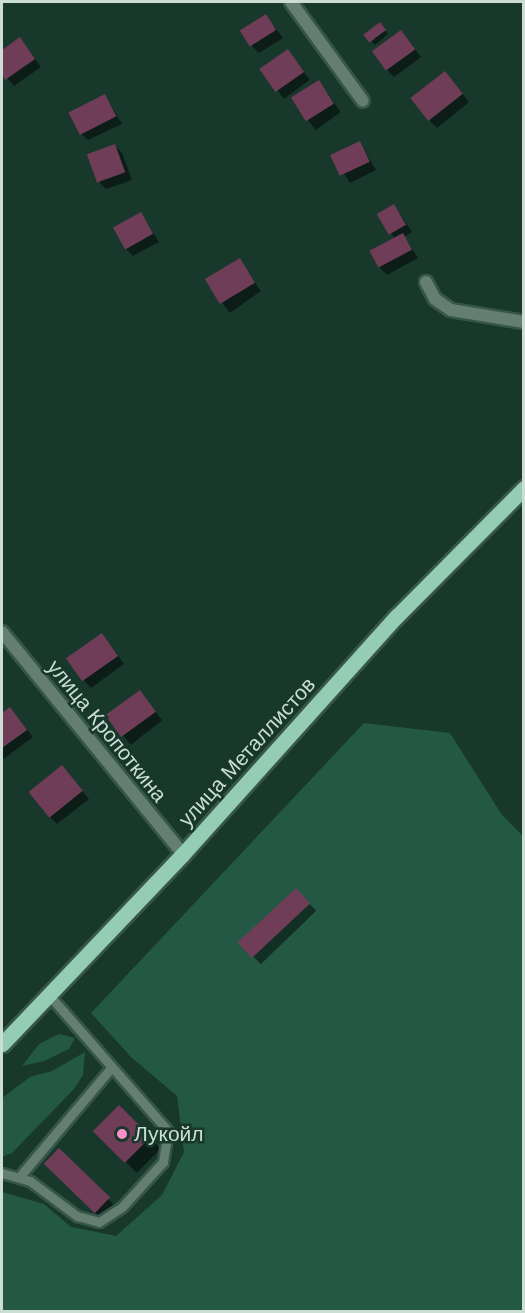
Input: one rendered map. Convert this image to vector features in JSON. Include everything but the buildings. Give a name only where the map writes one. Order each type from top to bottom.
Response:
[{"type":"main road","name":"улица Металлистов","points":[[2,1044],[183,854],[396,617],[524,488]]},
{"type":"street","points":[[291,2],[363,101]]},
{"type":"street","points":[[426,282],[435,299],[451,310],[524,322]]},
{"type":"street","name":"улица Кропоткина","points":[[2,633],[183,854]]},
{"type":"lane","points":[[2,1173],[20,1176],[77,1216],[99,1222],[144,1184],[163,1162],[168,1131],[49,995]]},
{"type":"lane","points":[[20,1176],[111,1068]]},
{"type":"green space","points":[[364,723],[450,733],[502,815],[523,836],[523,1311],[2,1311],[2,1192],[44,1204],[71,1227],[116,1236],[162,1195],[184,1152],[177,1096],[131,1057],[91,1013]]},
{"type":"green space","points":[[59,1034],[75,1038],[69,1049],[44,1061],[22,1066],[39,1044]]},
{"type":"green space","points":[[85,1052],[83,1075],[74,1089],[12,1153],[2,1157],[2,1098],[30,1077],[52,1071]]},
{"type":"place","name":"Лукойл","points":[[122,1134]]}]
